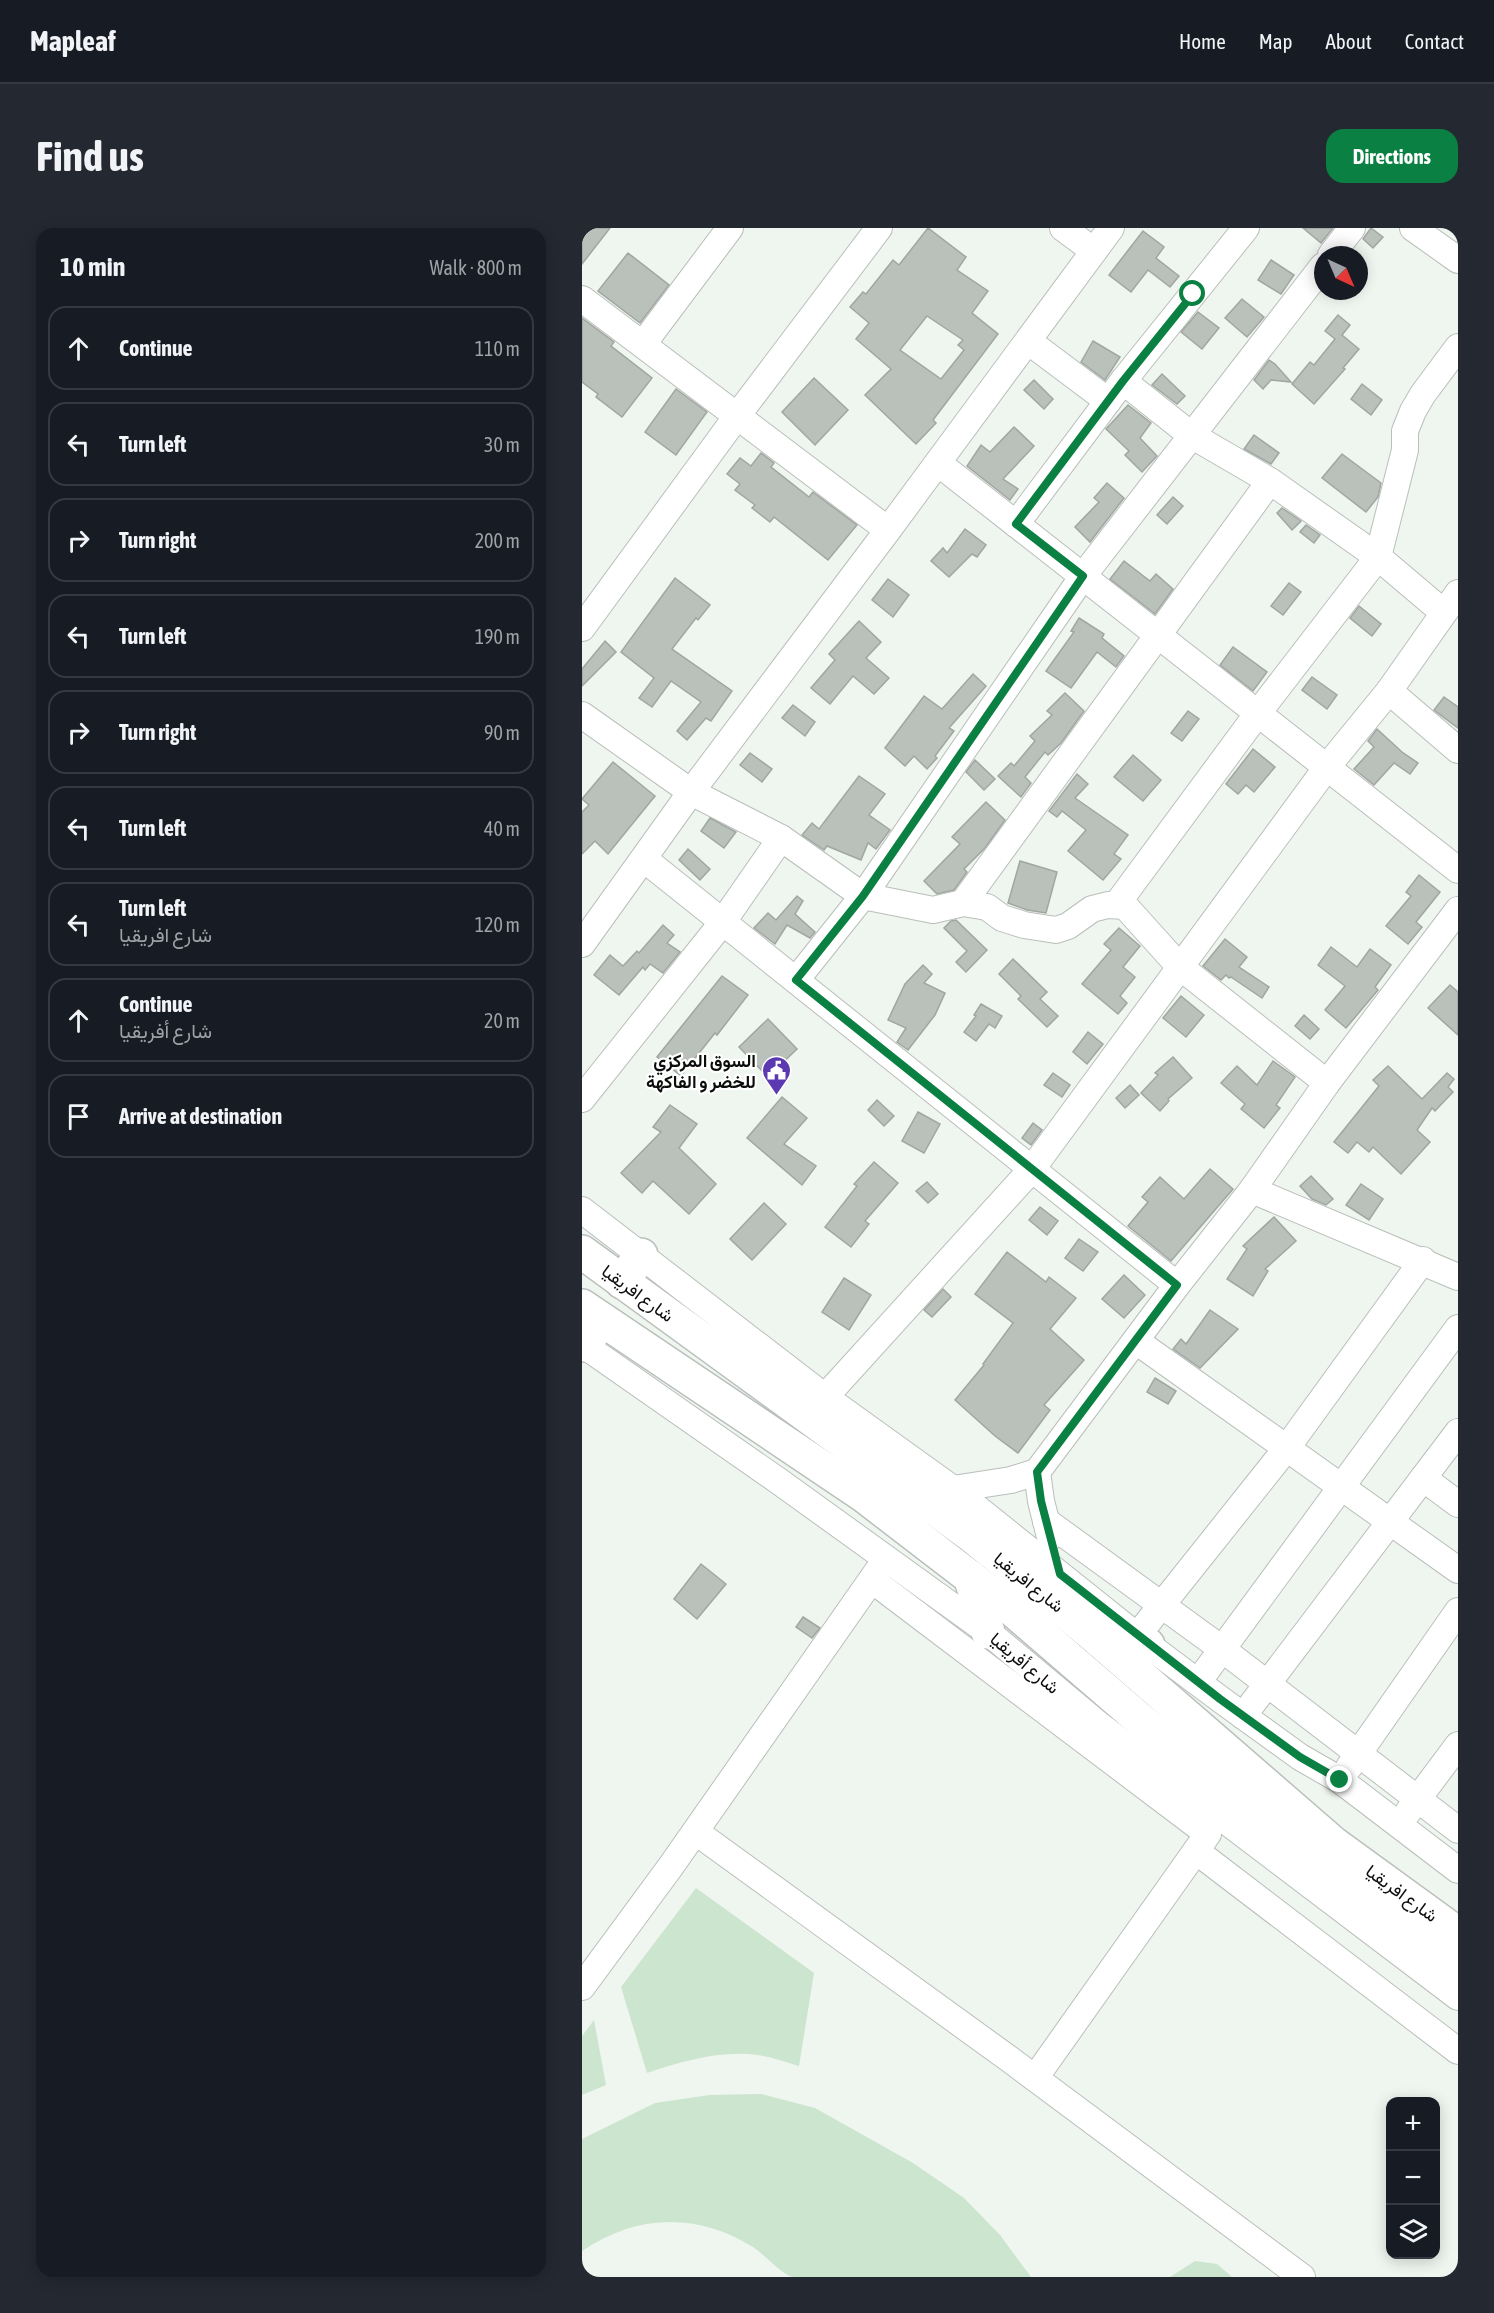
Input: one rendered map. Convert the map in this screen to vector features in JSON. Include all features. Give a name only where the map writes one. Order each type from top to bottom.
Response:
[{"type":"highway","name":"شارع افريقيا","points":[[582,1252],[972,1536],[1092,1634],[1333,1843],[1458,1934]]},
{"type":"highway","points":[[622,1282],[641,1255]]},
{"type":"highway","name":"شارع افريقيا","points":[[587,1329],[863,1495],[1014,1611],[1137,1717],[1277,1831],[1458,1968]]},
{"type":"highway","points":[[970,1577],[988,1632]]},
{"type":"highway","points":[[1092,1634],[1142,1640]]},
{"type":"street","points":[[643,344],[730,228]]},
{"type":"street","points":[[582,628],[737,416],[879,228]]},
{"type":"street","points":[[1063,228],[1094,251]]},
{"type":"street","points":[[582,944],[691,792],[1111,228]]},
{"type":"street","points":[[1016,524],[1116,392],[1246,228]]},
{"type":"street","points":[[1338,246],[1352,228]]},
{"type":"street","points":[[1413,228],[1458,260]]},
{"type":"street","points":[[796,980],[863,896],[1083,576],[1314,278]]},
{"type":"street","points":[[582,299],[888,530]]},
{"type":"street","points":[[825,1397],[1032,1169],[1327,767],[1389,691],[1450,603],[1378,557],[1270,481],[1028,341]]},
{"type":"street","points":[[1117,904],[1258,713],[1378,557],[1405,450],[1405,431],[1423,394],[1458,348]]},
{"type":"street","points":[[938,463],[1458,870]]},
{"type":"street","points":[[963,903],[1270,481]]},
{"type":"street","points":[[1389,691],[1458,750]]},
{"type":"street","points":[[582,715],[691,792],[781,838],[863,896],[933,910],[963,903],[987,907],[1002,918],[1024,926],[1056,930],[1068,926],[1092,909],[1117,904],[1125,906],[1179,966],[1327,1083]]},
{"type":"street","points":[[582,1099],[722,922],[781,838]]},
{"type":"street","points":[[644,859],[1177,1285]]},
{"type":"street","points":[[953,1489],[1011,1480],[1037,1472],[1177,1285],[1252,1190],[1327,1083],[1450,939],[1458,910]]},
{"type":"street","points":[[1252,1190],[1423,1260],[1458,1277]]},
{"type":"street","name":"شارع افريقيا","points":[[582,1210],[825,1397],[953,1489],[1142,1640],[1243,1716],[1300,1757],[1340,1780]]},
{"type":"street","points":[[1142,1640],[1161,1605],[1286,1449],[1423,1260]]},
{"type":"street","points":[[1198,1682],[1458,1328]]},
{"type":"street","name":"شارع أفريقيا","points":[[587,1329],[886,1559],[988,1632],[1098,1724],[1208,1834],[1458,1997]]},
{"type":"street","points":[[1136,1341],[1458,1569]]},
{"type":"street","points":[[1243,1716],[1458,1432]]},
{"type":"street","points":[[1037,1472],[1046,1521],[1060,1574]]},
{"type":"street","points":[[1423,1478],[1458,1504]]},
{"type":"street","points":[[1046,1521],[1222,1649],[1458,1830]]},
{"type":"street","points":[[582,1987],[696,1832],[886,1559]]},
{"type":"street","points":[[872,1580],[1208,1834],[1458,2052]]},
{"type":"street","points":[[1458,1611],[1340,1780],[1458,1870]]},
{"type":"street","points":[[1399,1824],[1458,1745]]},
{"type":"street","points":[[696,1832],[1035,2078],[1302,2277]]},
{"type":"street","points":[[1035,2078],[1208,1834]]},
{"type":"green space","points":[[696,1888],[814,1973],[799,2066],[763,2056],[730,2054],[688,2061],[647,2073],[621,1987]]},
{"type":"green space","points":[[594,2020],[606,2085],[582,2095],[582,2036]]},
{"type":"green space","points":[[761,2094],[815,2108],[913,2163],[964,2198],[1000,2235],[1031,2277],[793,2277],[753,2247],[732,2236],[689,2223],[645,2224],[603,2239],[582,2251],[582,2139],[655,2103],[710,2095]]},
{"type":"green space","points":[[1195,2261],[1217,2264],[1232,2277],[1170,2277]]},
{"type":"building","points":[[582,228],[610,228],[582,264]]},
{"type":"building","points":[[928,228],[966,257],[957,270],[988,291],[972,313],[998,334],[933,420],[936,423],[916,444],[865,395],[891,369],[856,339],[869,323],[850,307],[863,292],[866,294],[893,260],[899,265]],"holes":[[[927,316],[963,340],[958,345],[964,350],[941,379],[900,350]]]},
{"type":"building","points":[[1303,228],[1333,228],[1321,243]]},
{"type":"building","points":[[1371,228],[1383,237],[1373,248],[1363,239]]},
{"type":"building","points":[[1143,231],[1164,247],[1156,258],[1179,276],[1170,287],[1148,270],[1131,292],[1109,275]]},
{"type":"building","points":[[628,253],[669,285],[640,323],[598,291]]},
{"type":"building","points":[[1271,260],[1294,275],[1281,294],[1258,280]]},
{"type":"building","points":[[1242,299],[1264,317],[1247,337],[1225,318]]},
{"type":"building","points":[[1198,312],[1219,328],[1202,349],[1181,332]]},
{"type":"building","points":[[1338,315],[1350,325],[1342,335],[1359,349],[1343,368],[1345,369],[1314,404],[1292,384],[1310,362],[1314,365],[1335,339],[1325,331]]},
{"type":"building","points":[[582,318],[614,342],[611,346],[652,378],[622,417],[596,397],[598,394],[582,382]]},
{"type":"building","points":[[1093,341],[1120,357],[1105,380],[1081,362]]},
{"type":"building","points":[[1269,360],[1291,382],[1271,380],[1263,389],[1254,380]]},
{"type":"building","points":[[1162,374],[1185,396],[1177,404],[1152,385]]},
{"type":"building","points":[[814,378],[848,410],[815,445],[782,412]]},
{"type":"building","points":[[1034,380],[1053,399],[1044,409],[1024,390]]},
{"type":"building","points":[[1362,384],[1382,400],[1371,415],[1351,399]]},
{"type":"building","points":[[676,389],[707,412],[676,455],[645,432]]},
{"type":"building","points":[[1128,405],[1151,423],[1140,438],[1157,456],[1142,472],[1125,455],[1129,451],[1106,429]]},
{"type":"building","points":[[1014,427],[1034,446],[1003,479],[1018,489],[1010,500],[967,466],[981,445],[990,452]]},
{"type":"building","points":[[1254,435],[1279,453],[1271,464],[1244,449]]},
{"type":"building","points":[[761,453],[774,463],[771,467],[809,497],[813,492],[857,525],[828,560],[774,517],[770,522],[752,508],[755,505],[735,490],[740,484],[727,474],[740,458],[751,466]]},
{"type":"building","points":[[1342,454],[1381,483],[1378,497],[1366,512],[1322,478]]},
{"type":"building","points":[[1107,483],[1124,498],[1090,542],[1075,527],[1099,502],[1094,498]]},
{"type":"building","points":[[1173,497],[1183,506],[1167,524],[1157,515]]},
{"type":"building","points":[[1282,508],[1301,521],[1292,530],[1277,513]]},
{"type":"building","points":[[1306,525],[1320,535],[1314,543],[1300,532]]},
{"type":"building","points":[[965,529],[986,545],[977,557],[972,554],[949,577],[931,561],[943,548],[947,553]]},
{"type":"building","points":[[1124,561],[1150,581],[1156,574],[1173,589],[1155,614],[1110,579]]},
{"type":"building","points":[[675,578],[710,605],[698,620],[696,618],[672,649],[732,691],[711,721],[706,718],[687,740],[677,731],[701,702],[671,681],[652,707],[639,698],[654,678],[621,652]]},
{"type":"building","points":[[888,579],[909,595],[893,617],[872,600]]},
{"type":"building","points":[[1289,583],[1301,592],[1283,615],[1271,606]]},
{"type":"building","points":[[1359,606],[1381,624],[1372,636],[1350,618]]},
{"type":"building","points":[[1079,618],[1104,634],[1102,638],[1124,656],[1116,667],[1097,652],[1071,688],[1046,671],[1074,632],[1071,631]]},
{"type":"building","points":[[859,621],[881,642],[866,658],[889,678],[874,694],[853,676],[830,704],[811,688],[835,660],[829,654]]},
{"type":"building","points":[[605,641],[616,652],[582,686],[582,669]]},
{"type":"building","points":[[1233,647],[1267,672],[1253,691],[1220,665]]},
{"type":"building","points":[[973,674],[986,686],[949,728],[954,731],[927,769],[914,756],[905,766],[885,748],[924,696],[942,709]]},
{"type":"building","points":[[1312,677],[1337,695],[1327,709],[1302,690]]},
{"type":"building","points":[[1065,693],[1084,711],[1061,743],[1048,755],[1045,752],[1025,777],[1031,783],[1021,797],[998,776],[1011,763],[1014,766],[1035,741],[1030,736],[1052,715],[1047,711]]},
{"type":"building","points":[[1444,697],[1458,707],[1458,728],[1434,710]]},
{"type":"building","points":[[793,705],[815,722],[805,736],[782,718]]},
{"type":"building","points":[[1188,711],[1199,719],[1182,741],[1171,733]]},
{"type":"building","points":[[1377,729],[1418,763],[1410,774],[1394,763],[1374,785],[1354,769],[1374,747],[1368,741]]},
{"type":"building","points":[[1253,749],[1275,767],[1254,792],[1246,785],[1238,794],[1226,784]]},
{"type":"building","points":[[750,753],[772,769],[762,782],[740,765]]},
{"type":"building","points":[[1133,755],[1161,780],[1143,801],[1114,777]]},
{"type":"building","points":[[975,760],[995,779],[984,790],[966,772]]},
{"type":"building","points":[[613,762],[655,796],[608,854],[595,841],[582,854],[582,812],[589,805],[582,799]]},
{"type":"building","points":[[1077,774],[1088,784],[1075,798],[1128,835],[1114,854],[1121,859],[1103,880],[1068,851],[1086,830],[1062,811],[1057,817],[1049,811]]},
{"type":"building","points":[[859,776],[885,794],[869,815],[890,830],[876,849],[868,843],[861,860],[827,846],[824,850],[802,835],[812,823],[819,829]]},
{"type":"building","points":[[986,802],[1005,820],[985,848],[964,869],[967,872],[954,890],[937,894],[924,881],[960,844],[952,837]]},
{"type":"building","points":[[710,818],[736,832],[724,848],[701,831]]},
{"type":"building","points":[[688,849],[710,869],[700,880],[679,860]]},
{"type":"building","points":[[1020,861],[1057,872],[1046,913],[1027,910],[1008,903]]},
{"type":"building","points":[[1419,875],[1440,892],[1416,922],[1422,927],[1408,944],[1386,926],[1411,896],[1406,892]]},
{"type":"building","points":[[797,896],[803,901],[795,914],[815,932],[810,938],[787,925],[775,944],[754,928],[768,913],[776,920]]},
{"type":"building","points":[[956,920],[987,950],[966,972],[956,962],[967,951],[944,928],[951,921]]},
{"type":"building","points":[[663,925],[674,935],[667,943],[680,952],[663,973],[650,964],[645,970],[643,967],[619,995],[594,975],[610,955],[623,966],[637,951],[639,953]]},
{"type":"building","points":[[1119,928],[1140,946],[1123,967],[1135,977],[1120,996],[1127,1003],[1118,1014],[1082,984],[1111,950],[1104,944]]},
{"type":"building","points":[[1225,939],[1247,957],[1239,967],[1269,987],[1262,998],[1231,977],[1226,975],[1221,980],[1203,966]]},
{"type":"building","points":[[1331,947],[1357,967],[1370,949],[1391,965],[1375,987],[1378,990],[1346,1028],[1325,1010],[1345,986],[1318,965]]},
{"type":"building","points":[[1013,959],[1047,992],[1040,999],[1058,1016],[1047,1027],[1018,999],[1021,996],[999,974]]},
{"type":"building","points":[[923,965],[932,974],[924,983],[945,993],[935,1015],[908,1050],[897,1042],[906,1028],[888,1020],[905,984]]},
{"type":"building","points":[[722,976],[748,995],[681,1076],[657,1057]]},
{"type":"building","points":[[1450,985],[1458,992],[1458,1035],[1428,1008]]},
{"type":"building","points":[[1181,996],[1204,1015],[1186,1037],[1163,1018]]},
{"type":"building","points":[[981,1004],[1002,1016],[995,1028],[989,1024],[976,1041],[964,1032],[976,1016],[974,1015]]},
{"type":"building","points":[[1304,1015],[1319,1029],[1310,1039],[1295,1026]]},
{"type":"building","points":[[768,1019],[797,1049],[768,1077],[739,1047]]},
{"type":"building","points":[[1088,1032],[1103,1044],[1087,1064],[1073,1052]]},
{"type":"building","points":[[1173,1057],[1192,1078],[1168,1099],[1169,1101],[1160,1111],[1141,1093],[1158,1075],[1155,1073]]},
{"type":"building","points":[[1273,1061],[1295,1077],[1276,1105],[1280,1108],[1264,1128],[1241,1109],[1245,1104],[1221,1083],[1237,1066],[1257,1085]]},
{"type":"building","points":[[1388,1066],[1422,1099],[1447,1073],[1454,1079],[1448,1087],[1453,1092],[1435,1111],[1432,1108],[1417,1130],[1430,1142],[1401,1174],[1373,1147],[1369,1152],[1357,1142],[1348,1153],[1334,1142],[1379,1086],[1373,1080]]},
{"type":"building","points":[[1053,1073],[1070,1085],[1062,1097],[1044,1085]]},
{"type":"building","points":[[1130,1085],[1139,1095],[1125,1108],[1116,1098]]},
{"type":"building","points":[[782,1097],[807,1118],[784,1144],[816,1166],[802,1185],[747,1138]]},
{"type":"building","points":[[877,1100],[894,1116],[884,1126],[868,1110]]},
{"type":"building","points":[[670,1105],[697,1124],[679,1148],[716,1184],[689,1214],[653,1181],[642,1193],[621,1173],[661,1132],[653,1127]]},
{"type":"building","points":[[918,1112],[940,1124],[924,1153],[902,1141]]},
{"type":"building","points":[[1033,1123],[1042,1130],[1031,1145],[1022,1138]]},
{"type":"building","points":[[874,1162],[898,1183],[865,1221],[869,1224],[851,1247],[825,1227],[857,1186],[854,1184]]},
{"type":"building","points":[[1210,1169],[1233,1189],[1171,1261],[1128,1226],[1148,1202],[1142,1197],[1160,1177],[1184,1199]]},
{"type":"building","points":[[1311,1176],[1333,1199],[1326,1205],[1312,1199],[1300,1186]]},
{"type":"building","points":[[927,1182],[938,1194],[928,1203],[916,1191]]},
{"type":"building","points":[[1361,1184],[1383,1199],[1369,1220],[1346,1205]]},
{"type":"building","points":[[764,1203],[786,1224],[752,1260],[730,1239]]},
{"type":"building","points":[[1040,1207],[1058,1221],[1047,1235],[1029,1220]]},
{"type":"building","points":[[1274,1217],[1296,1241],[1265,1269],[1268,1271],[1253,1296],[1227,1279],[1247,1249],[1243,1246]]},
{"type":"building","points":[[1079,1239],[1098,1252],[1083,1271],[1065,1258]]},
{"type":"building","points":[[1007,1252],[1046,1282],[1049,1277],[1076,1298],[1050,1329],[1084,1360],[1044,1405],[1050,1410],[1018,1453],[955,1400],[984,1365],[1013,1323],[975,1294]]},
{"type":"building","points":[[1124,1275],[1145,1295],[1124,1318],[1102,1299]]},
{"type":"building","points":[[844,1278],[871,1295],[849,1330],[822,1312]]},
{"type":"building","points":[[943,1289],[951,1297],[932,1317],[924,1310]]},
{"type":"building","points":[[1210,1310],[1238,1329],[1200,1368],[1173,1349],[1181,1339],[1186,1344]]},
{"type":"building","points":[[1155,1378],[1176,1391],[1168,1404],[1147,1392]]},
{"type":"building","points":[[701,1564],[726,1584],[697,1619],[674,1599]]},
{"type":"building","points":[[803,1617],[820,1628],[812,1638],[796,1627]]},
{"type":"place","name":"السوق المركزي للخضر و الفاكهة","points":[[777,1096]]},
{"type":"route","points":[[1193,294],[1123,381],[1016,524],[1083,576],[863,896],[796,980],[1177,1285],[1037,1472],[1041,1501],[1060,1574],[1220,1699],[1300,1757],[1340,1780]]}]
